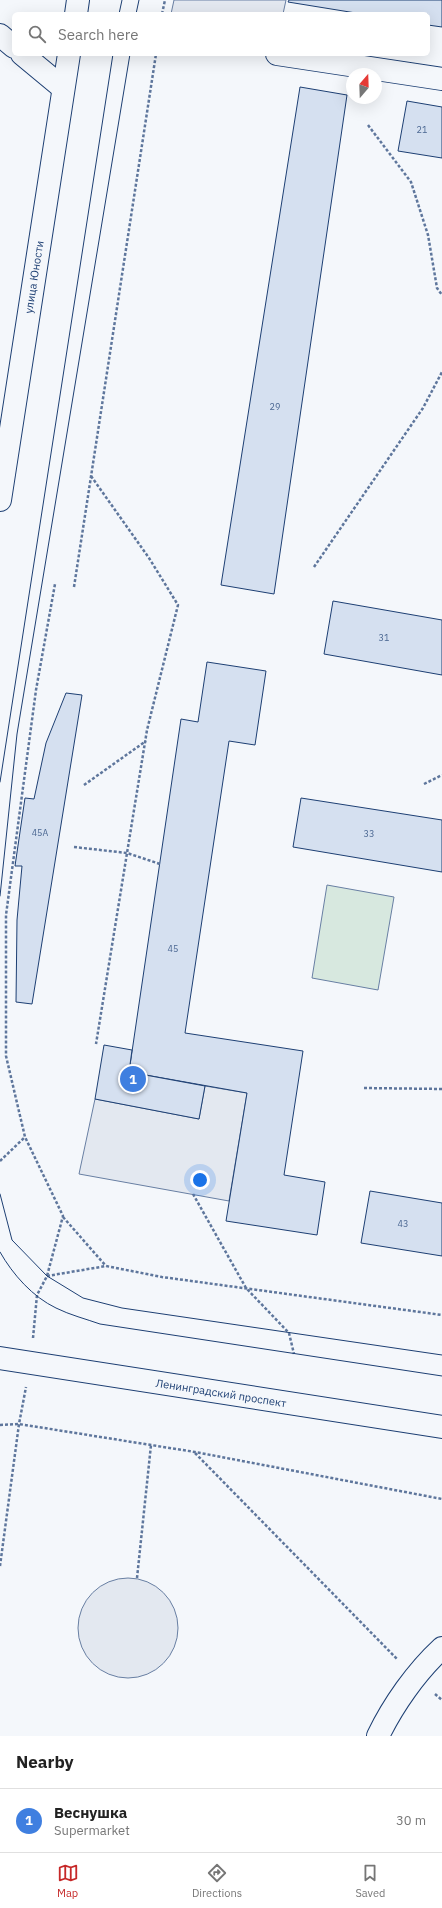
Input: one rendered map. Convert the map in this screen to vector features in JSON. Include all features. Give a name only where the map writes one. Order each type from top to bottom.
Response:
[{"type":"main road","points":[[76,12],[78,0]]},
{"type":"main road","points":[[0,35],[12,45]]},
{"type":"main road","points":[[24,56],[63,88]]},
{"type":"main road","name":"улица Юности","points":[[0,500],[5,437],[69,56]]},
{"type":"main road","points":[[290,56],[442,79]]},
{"type":"main road","name":"Ленинградский проспект","points":[[0,1358],[442,1427]]},
{"type":"main road","points":[[378,1736],[397,1704],[416,1678],[442,1648]]},
{"type":"path","points":[[162,12],[165,0]]},
{"type":"path","points":[[74,587],[156,56]]},
{"type":"path","points":[[368,125],[410,182],[428,235],[437,288],[442,295]]},
{"type":"path","points":[[314,567],[423,408],[442,372]]},
{"type":"path","points":[[91,476],[149,558],[178,605],[146,741],[96,1044]]},
{"type":"path","points":[[55,584],[36,690],[6,915],[6,1056],[25,1137],[63,1216],[106,1266]]},
{"type":"path","points":[[84,785],[146,741]]},
{"type":"path","points":[[424,784],[442,775]]},
{"type":"path","points":[[74,847],[128,853],[160,864]]},
{"type":"path","points":[[364,1088],[442,1089]]},
{"type":"path","points":[[0,1161],[25,1137]]},
{"type":"path","points":[[193,1194],[246,1288],[289,1333],[294,1354]]},
{"type":"path","points":[[63,1216],[47,1276],[106,1266],[162,1277],[442,1315]]},
{"type":"path","points":[[0,1425],[19,1424],[195,1452],[442,1499]]},
{"type":"path","points":[[0,1566],[19,1424]]},
{"type":"path","points":[[137,1578],[151,1445]]},
{"type":"path","points":[[195,1452],[416,1678]]},
{"type":"shaded area","points":[[174,0],[286,0],[283,12],[171,12]]},
{"type":"shaded area","points":[[327,885],[394,897],[378,990],[312,978]]},
{"type":"shaded area","points":[[205,1086],[247,1093],[229,1201],[79,1174],[95,1099],[199,1119]]},
{"type":"shaded area","points":[[128,1578],[147,1582],[163,1593],[174,1609],[178,1628],[174,1647],[163,1663],[147,1674],[128,1678],[109,1674],[93,1663],[82,1647],[78,1628],[82,1609],[93,1593],[109,1582]]},
{"type":"building","points":[[289,0],[442,0],[442,27],[430,25],[430,12],[350,12],[288,2]]},
{"type":"building","points":[[300,87],[346,95],[274,594],[221,585]]},
{"type":"building","points":[[407,101],[442,107],[442,158],[398,151]]},
{"type":"building","points":[[333,601],[442,620],[442,675],[324,654]]},
{"type":"building","points":[[207,662],[266,671],[255,745],[229,741],[185,1033],[303,1051],[284,1175],[325,1182],[317,1235],[226,1221],[247,1093],[129,1072],[181,719],[198,722]]},
{"type":"building","points":[[66,693],[82,695],[32,1004],[16,1002],[17,920],[22,866],[15,866],[25,798],[34,799],[46,743]]},
{"type":"building","points":[[301,798],[442,820],[442,872],[293,847]]},
{"type":"building","points":[[104,1045],[132,1050],[129,1072],[205,1086],[199,1119],[95,1099]]},
{"type":"building","points":[[370,1191],[442,1203],[442,1256],[361,1243]]},
{"type":"tram line","points":[[119,12],[122,0]]},
{"type":"tram line","points":[[136,12],[139,0]]},
{"type":"tram line","points":[[0,782],[113,56]]},
{"type":"tram line","points":[[0,896],[17,734],[130,56]]},
{"type":"tram line","points":[[0,1194],[12,1240],[47,1276],[83,1298],[122,1308],[442,1355]]},
{"type":"tram line","points":[[0,1252],[17,1277],[39,1298],[72,1315],[100,1324],[442,1376]]},
{"type":"place","name":"Веснушка","points":[[133,1079]]}]
